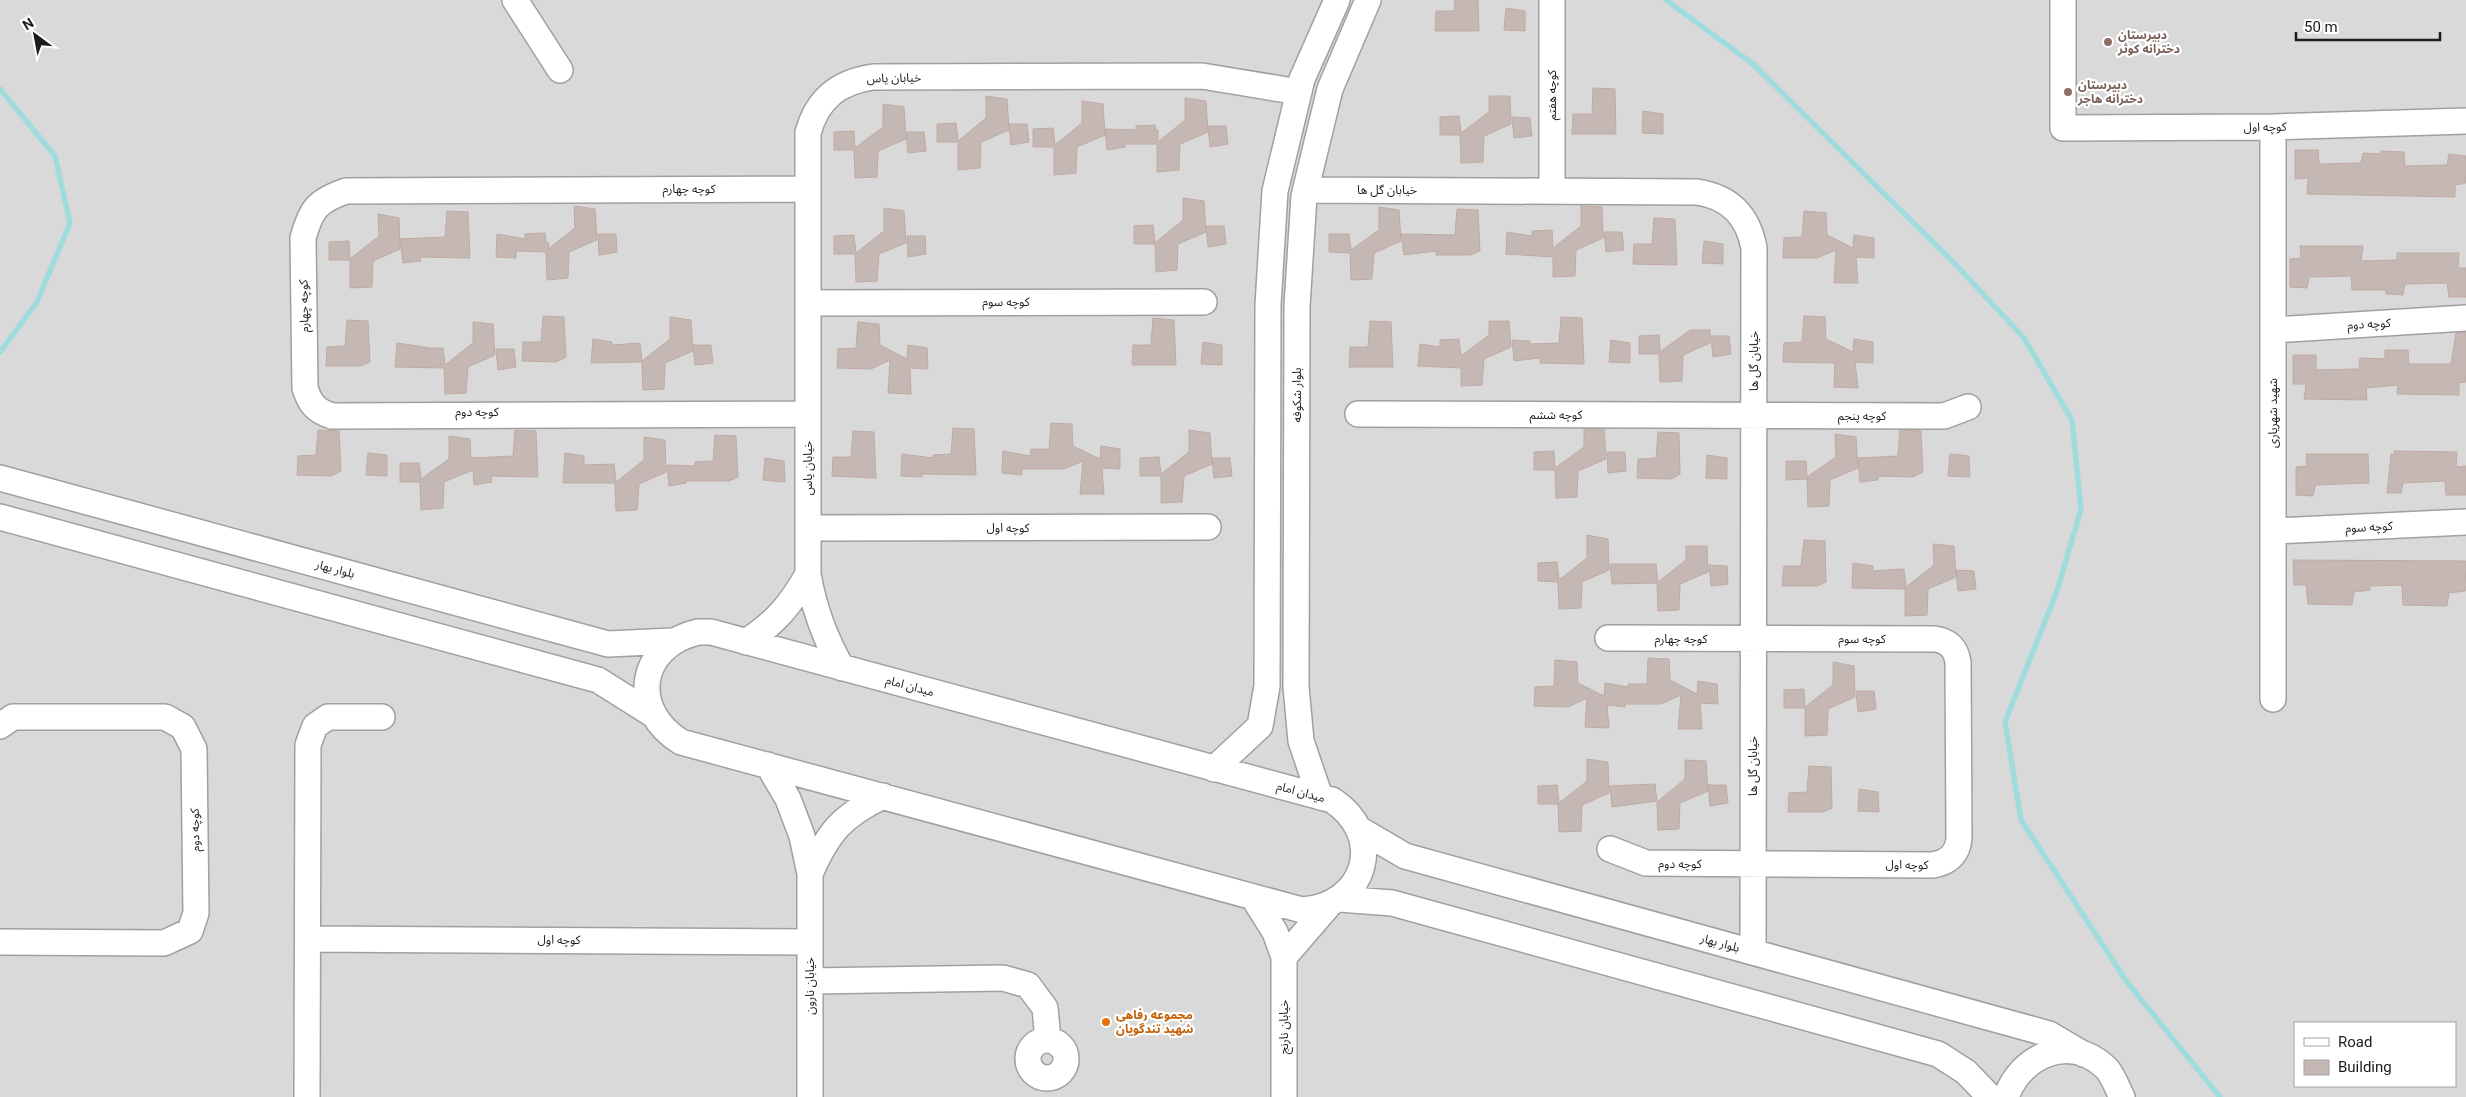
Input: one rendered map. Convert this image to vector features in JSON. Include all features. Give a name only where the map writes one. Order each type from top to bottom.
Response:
[{"type":"street","points":[[515,0],[560,70]]},
{"type":"street","points":[[1214,769],[1260,726],[1267,686],[1268,305],[1275,192],[1302,79],[1337,0]]},
{"type":"street","name":"بلوار شکوفه","points":[[1320,797],[1301,742],[1296,687],[1297,306],[1306,190],[1330,88],[1368,0]]},
{"type":"street","name":"کوچه هفتم","points":[[1552,0],[1552,191]]},
{"type":"street","name":"کوچه اول","points":[[2063,0],[2063,128],[2273,127],[2466,122]]},
{"type":"street","name":"خیابان یاس","points":[[842,668],[825,639],[814,607],[808,574],[808,133],[812,118],[819,105],[842,84],[857,79],[873,77],[1202,76],[1299,92]]},
{"type":"street","name":"شهید شهریاری","points":[[2273,127],[2273,699]]},
{"type":"street","name":"کوچه چهارم","points":[[808,189],[346,191],[324,199],[309,216],[304,238],[305,388],[309,401],[319,412],[332,416],[808,414]]},
{"type":"street","name":"خیابان گل ها","points":[[1306,190],[1697,192],[1718,197],[1736,209],[1751,234],[1754,248],[1753,952]]},
{"type":"street","name":"کوچه سوم","points":[[808,303],[1204,302]]},
{"type":"street","name":"کوچه دوم","points":[[2273,330],[2466,318]]},
{"type":"street","name":"کوچه پنجم","points":[[1754,416],[1944,416],[1968,407]]},
{"type":"street","name":"کوچه ششم","points":[[1358,414],[1754,416]]},
{"type":"street","name":"بلوار بهار","points":[[0,478],[608,644],[672,642]]},
{"type":"street","points":[[0,517],[598,680],[652,714],[660,725],[681,742],[1302,910],[1334,902],[1392,903],[1938,1054],[1966,1072],[1990,1097]]},
{"type":"street","name":"کوچه سوم","points":[[2273,532],[2466,522]]},
{"type":"street","name":"کوچه اول","points":[[808,528],[1208,527]]},
{"type":"street","points":[[746,642],[777,619],[793,601],[808,574]]},
{"type":"street","name":"میدان امام","points":[[652,714],[647,694],[648,674],[662,650],[684,635],[711,632],[1332,800],[1343,808],[1359,829],[1364,854],[1362,868],[1353,885],[1334,902],[1284,957]]},
{"type":"street","name":"کوچه چهارم","points":[[1608,638],[1754,639]]},
{"type":"street","name":"کوچه سوم","points":[[1754,639],[1935,639],[1950,644],[1956,652],[1958,662]]},
{"type":"street","name":"کوچه اول","points":[[1753,864],[1932,866],[1949,859],[1956,850],[1959,838],[1958,662]]},
{"type":"street","name":"کوچه دوم","points":[[0,726],[13,718],[165,717],[183,727],[194,749],[196,913],[190,931],[164,943],[0,942]]},
{"type":"street","points":[[307,1097],[308,745],[314,726],[328,717],[382,717]]},
{"type":"street","points":[[768,765],[788,799],[799,826],[810,874]]},
{"type":"street","points":[[810,874],[820,849],[837,826],[858,808],[883,796]]},
{"type":"street","name":"بلوار بهار","points":[[1359,829],[1405,856],[2049,1034],[2107,1069],[2122,1097]]},
{"type":"street","name":"کوچه دوم","points":[[1610,849],[1646,863],[1753,864]]},
{"type":"street","name":"خیابان نارون","points":[[810,874],[810,1097]]},
{"type":"street","name":"خیابان نارنج","points":[[1253,897],[1275,932],[1284,957],[1284,1097]]},
{"type":"street","name":"کوچه اول","points":[[308,939],[810,942]]},
{"type":"street","points":[[810,980],[1003,978],[1028,985],[1045,1008],[1048,1040]]},
{"type":"street","points":[[2006,1097],[2020,1072],[2030,1062],[2056,1052],[2083,1054]]},
{"type":"shaded area","points":[[0,0],[2466,0],[2466,1097],[0,1097]]},
{"type":"building","points":[[1455,0],[1478,0],[1479,31],[1435,31],[1436,11],[1454,11]]},
{"type":"building","points":[[1506,8],[1525,11],[1525,31],[1504,30]]},
{"type":"building","points":[[1593,88],[1615,89],[1616,134],[1572,134],[1573,114],[1592,114]]},
{"type":"building","points":[[986,96],[1007,99],[1009,130],[981,142],[980,168],[958,170],[958,142],[937,142],[937,124],[956,123],[958,141],[986,118]]},
{"type":"building","points":[[1489,96],[1510,96],[1511,124],[1484,136],[1483,162],[1461,163],[1460,135],[1440,135],[1440,117],[1459,116],[1461,133],[1489,112]]},
{"type":"building","points":[[1185,98],[1206,101],[1208,132],[1180,144],[1179,170],[1157,172],[1157,144],[1125,144],[1125,147],[1107,150],[1105,129],[1136,130],[1136,126],[1155,125],[1156,130],[1158,130],[1158,142],[1185,120]]},
{"type":"building","points":[[1082,101],[1103,104],[1105,135],[1077,147],[1076,173],[1054,175],[1054,147],[1033,147],[1033,129],[1053,128],[1055,145],[1082,123]]},
{"type":"building","points":[[883,104],[904,107],[906,139],[878,151],[877,177],[855,178],[854,150],[834,150],[834,132],[854,131],[855,148],[883,127]]},
{"type":"building","points":[[1643,111],[1663,114],[1663,134],[1642,133]]},
{"type":"building","points":[[1512,117],[1530,118],[1532,136],[1514,138]]},
{"type":"building","points":[[1009,124],[1027,124],[1029,142],[1011,145]]},
{"type":"building","points":[[1208,126],[1226,126],[1228,144],[1210,147]]},
{"type":"building","points":[[906,132],[924,132],[926,151],[908,153]]},
{"type":"building","points":[[2295,150],[2318,150],[2319,164],[2361,163],[2363,153],[2381,154],[2381,151],[2404,152],[2405,166],[2447,165],[2449,154],[2466,156],[2466,183],[2455,185],[2455,197],[2307,194],[2308,178],[2295,179]]},
{"type":"building","points":[[1183,198],[1204,201],[1206,232],[1178,244],[1177,270],[1156,272],[1155,244],[1134,244],[1134,226],[1153,225],[1155,243],[1183,220]]},
{"type":"building","points":[[574,206],[595,209],[597,240],[569,252],[568,278],[547,280],[546,252],[516,251],[516,258],[496,257],[497,234],[525,239],[525,234],[545,233],[546,242],[549,243],[548,249],[575,228]]},
{"type":"building","points":[[1581,206],[1602,207],[1603,238],[1576,250],[1575,276],[1553,277],[1553,257],[1506,254],[1507,232],[1532,236],[1532,231],[1552,230],[1553,248],[1581,226]]},
{"type":"building","points":[[1379,207],[1399,210],[1401,241],[1374,253],[1372,279],[1351,280],[1350,253],[1329,252],[1329,234],[1349,234],[1351,250],[1379,230]]},
{"type":"building","points":[[884,208],[904,211],[906,243],[879,254],[877,281],[856,282],[855,254],[834,254],[834,236],[854,235],[856,253],[884,231]]},
{"type":"building","points":[[1457,209],[1478,210],[1480,251],[1470,255],[1436,255],[1436,251],[1404,255],[1401,234],[1455,235]]},
{"type":"building","points":[[447,211],[468,212],[470,258],[420,257],[421,261],[403,263],[400,239],[445,237]]},
{"type":"building","points":[[1804,211],[1826,213],[1827,235],[1853,248],[1854,235],[1874,238],[1874,258],[1856,257],[1858,283],[1834,283],[1836,250],[1817,258],[1783,258],[1784,238],[1802,237]]},
{"type":"building","points":[[378,214],[399,218],[400,249],[373,261],[372,287],[350,288],[350,260],[329,260],[329,242],[349,241],[350,259],[379,236]]},
{"type":"building","points":[[1654,218],[1675,219],[1677,265],[1633,264],[1634,244],[1652,244]]},
{"type":"building","points":[[1206,226],[1224,226],[1226,244],[1208,247]]},
{"type":"building","points":[[1604,232],[1622,232],[1624,250],[1606,252]]},
{"type":"building","points":[[598,234],[616,234],[617,252],[599,255]]},
{"type":"building","points":[[907,236],[925,236],[926,254],[908,257]]},
{"type":"building","points":[[1704,241],[1723,244],[1723,264],[1702,263]]},
{"type":"building","points":[[2300,246],[2363,246],[2361,261],[2397,260],[2397,253],[2459,253],[2458,268],[2466,268],[2466,297],[2449,297],[2447,283],[2405,284],[2403,295],[2386,294],[2386,290],[2352,290],[2351,276],[2309,277],[2307,288],[2290,287],[2290,259],[2301,258]]},
{"type":"building","points":[[543,316],[564,317],[566,357],[556,362],[522,361],[523,342],[541,342]]},
{"type":"building","points":[[1804,316],[1825,317],[1826,339],[1853,352],[1854,339],[1873,342],[1873,363],[1855,362],[1858,388],[1834,387],[1835,363],[1783,362],[1784,343],[1802,342]]},
{"type":"building","points":[[670,317],[691,320],[693,351],[665,363],[664,389],[643,390],[642,362],[591,363],[593,339],[612,342],[612,345],[640,343],[642,361],[670,339]]},
{"type":"building","points":[[1561,317],[1582,318],[1584,364],[1540,363],[1540,358],[1514,361],[1512,340],[1530,341],[1530,344],[1559,343]]},
{"type":"building","points":[[1153,318],[1174,320],[1176,365],[1132,365],[1133,345],[1151,345]]},
{"type":"building","points":[[347,320],[368,321],[370,362],[360,366],[326,366],[327,347],[345,346]]},
{"type":"building","points":[[1370,321],[1391,322],[1393,367],[1349,367],[1350,347],[1368,347]]},
{"type":"building","points":[[1489,321],[1509,321],[1511,347],[1484,359],[1482,385],[1461,386],[1461,368],[1418,366],[1420,344],[1440,347],[1440,340],[1459,339],[1461,356],[1489,335]]},
{"type":"building","points":[[473,322],[493,324],[495,355],[468,367],[466,393],[445,394],[444,368],[395,367],[397,343],[443,348],[445,365],[473,343]]},
{"type":"building","points":[[858,322],[879,324],[880,345],[907,359],[908,345],[927,348],[928,369],[910,368],[911,394],[888,393],[890,360],[871,369],[837,368],[838,349],[856,348]]},
{"type":"building","points":[[1690,330],[1710,330],[1710,343],[1683,355],[1682,381],[1660,382],[1659,354],[1639,354],[1639,336],[1659,335],[1660,352]]},
{"type":"building","points":[[2466,332],[2466,382],[2459,383],[2459,395],[2397,394],[2398,385],[2366,388],[2367,400],[2304,399],[2306,384],[2293,384],[2293,355],[2316,355],[2316,370],[2359,369],[2360,358],[2385,359],[2385,350],[2408,350],[2409,364],[2451,364],[2456,333]]},
{"type":"building","points":[[1711,336],[1729,336],[1731,354],[1713,357]]},
{"type":"building","points":[[1611,340],[1630,343],[1630,363],[1609,362]]},
{"type":"building","points":[[1203,342],[1222,345],[1222,365],[1201,364]]},
{"type":"building","points":[[693,345],[711,345],[713,363],[695,365]]},
{"type":"building","points":[[496,349],[514,349],[516,367],[498,370]]},
{"type":"building","points":[[1051,423],[1072,424],[1073,446],[1100,459],[1101,446],[1120,449],[1120,469],[1102,468],[1104,494],[1080,494],[1083,461],[1064,469],[1022,469],[1022,475],[1002,473],[1003,451],[1030,456],[1031,449],[1049,449]]},
{"type":"building","points":[[953,428],[974,429],[976,475],[922,474],[922,477],[901,476],[902,454],[933,458],[933,455],[951,454]]},
{"type":"building","points":[[1584,429],[1604,429],[1606,459],[1578,471],[1577,497],[1556,498],[1555,470],[1534,470],[1534,452],[1554,451],[1555,468],[1584,447]]},
{"type":"building","points":[[318,430],[339,431],[341,471],[331,476],[297,475],[298,456],[316,455]]},
{"type":"building","points":[[515,430],[536,431],[538,477],[491,476],[492,482],[474,485],[473,470],[444,482],[443,508],[421,510],[420,482],[400,482],[400,463],[419,463],[421,479],[449,459],[449,436],[470,439],[471,458],[513,456]]},
{"type":"building","points":[[1189,430],[1210,433],[1212,464],[1184,476],[1182,502],[1161,503],[1161,476],[1140,476],[1140,458],[1159,457],[1161,474],[1189,452]]},
{"type":"building","points":[[1900,430],[1921,431],[1923,472],[1913,477],[1878,476],[1878,480],[1860,482],[1858,458],[1898,456]]},
{"type":"building","points":[[853,431],[874,432],[876,478],[832,476],[833,457],[851,457]]},
{"type":"building","points":[[1658,432],[1679,433],[1680,474],[1671,479],[1637,478],[1638,459],[1656,458]]},
{"type":"building","points":[[1835,434],[1856,437],[1858,468],[1830,480],[1829,506],[1808,507],[1807,479],[1786,480],[1786,461],[1806,461],[1807,477],[1836,457]]},
{"type":"building","points":[[715,435],[736,436],[738,477],[729,481],[686,481],[686,483],[669,486],[667,465],[695,466],[695,462],[713,461]]},
{"type":"building","points":[[644,437],[665,440],[666,472],[639,484],[637,510],[616,511],[615,483],[563,483],[565,453],[584,456],[584,465],[614,464],[616,482],[644,460]]},
{"type":"building","points":[[2394,451],[2457,452],[2456,467],[2466,466],[2466,495],[2446,495],[2445,481],[2403,483],[2401,493],[2387,493],[2391,454],[2395,454]]},
{"type":"building","points":[[1607,452],[1625,452],[1626,471],[1608,473]]},
{"type":"building","points":[[368,453],[387,455],[387,476],[366,475]]},
{"type":"building","points":[[1950,454],[1969,456],[1970,477],[1948,476]]},
{"type":"building","points":[[2306,454],[2368,454],[2369,483],[2315,485],[2313,496],[2296,495],[2296,467],[2307,466]]},
{"type":"building","points":[[1707,455],[1727,458],[1727,479],[1706,478]]},
{"type":"building","points":[[765,458],[784,461],[785,482],[763,480]]},
{"type":"building","points":[[1212,458],[1230,458],[1232,476],[1214,478]]},
{"type":"building","points":[[1587,535],[1608,539],[1609,570],[1582,582],[1581,608],[1559,609],[1558,582],[1538,581],[1538,563],[1557,562],[1559,580],[1587,558]]},
{"type":"building","points":[[1804,540],[1825,541],[1826,582],[1817,586],[1782,586],[1784,566],[1801,566]]},
{"type":"building","points":[[1933,544],[1954,546],[1956,577],[1928,589],[1927,615],[1905,616],[1905,589],[1852,588],[1853,563],[1873,566],[1873,571],[1904,569],[1906,587],[1934,565]]},
{"type":"building","points":[[1686,546],[1707,546],[1708,572],[1680,584],[1679,610],[1658,611],[1657,583],[1612,584],[1610,564],[1656,564],[1658,582],[1686,560]]},
{"type":"building","points":[[2293,560],[2466,561],[2465,591],[2449,593],[2447,606],[2403,605],[2402,585],[2370,586],[2370,590],[2354,592],[2352,605],[2308,604],[2306,585],[2294,585]]},
{"type":"building","points":[[1709,565],[1727,566],[1728,584],[1711,586]]},
{"type":"building","points":[[1956,570],[1974,571],[1976,589],[1958,591]]},
{"type":"building","points":[[1648,658],[1669,659],[1670,680],[1697,694],[1698,681],[1717,684],[1718,704],[1700,703],[1702,729],[1678,729],[1681,695],[1661,704],[1625,704],[1625,707],[1607,705],[1609,728],[1585,727],[1587,698],[1568,707],[1534,706],[1535,687],[1554,686],[1555,660],[1577,662],[1578,683],[1604,696],[1605,683],[1628,687],[1628,684],[1647,684]]},
{"type":"building","points":[[1833,662],[1854,666],[1855,697],[1828,709],[1827,735],[1805,736],[1805,708],[1784,708],[1784,690],[1804,689],[1805,707],[1833,685]]},
{"type":"building","points":[[1856,691],[1874,691],[1876,709],[1858,712]]},
{"type":"building","points":[[1587,759],[1608,762],[1609,793],[1582,805],[1581,831],[1559,832],[1558,804],[1538,804],[1538,786],[1557,785],[1559,803],[1587,781]]},
{"type":"building","points":[[1685,760],[1706,761],[1708,791],[1680,803],[1679,829],[1658,830],[1657,802],[1685,779]]},
{"type":"building","points":[[1809,766],[1831,767],[1832,808],[1823,812],[1788,812],[1789,793],[1807,792]]},
{"type":"building","points":[[1655,784],[1657,801],[1612,807],[1610,786]]},
{"type":"building","points":[[1708,785],[1726,785],[1728,803],[1710,806]]},
{"type":"building","points":[[1859,789],[1878,792],[1879,812],[1858,811]]},
{"type":"waterway","points":[[1666,0],[1753,64],[1956,265],[2024,338],[2072,420],[2081,509],[2057,591],[2005,722],[2021,820],[2127,982],[2220,1097]]},
{"type":"waterway","points":[[0,89],[55,156],[70,223],[37,302],[0,352]]},
{"type":"place","name":"دبیرستان دخترانه کوثر","points":[[2108,42]]},
{"type":"place","name":"دبیرستان دخترانه هاجر","points":[[2068,92]]},
{"type":"place","name":"مجموعه رفاهی شهید تندگویان","points":[[1106,1022]]}]
